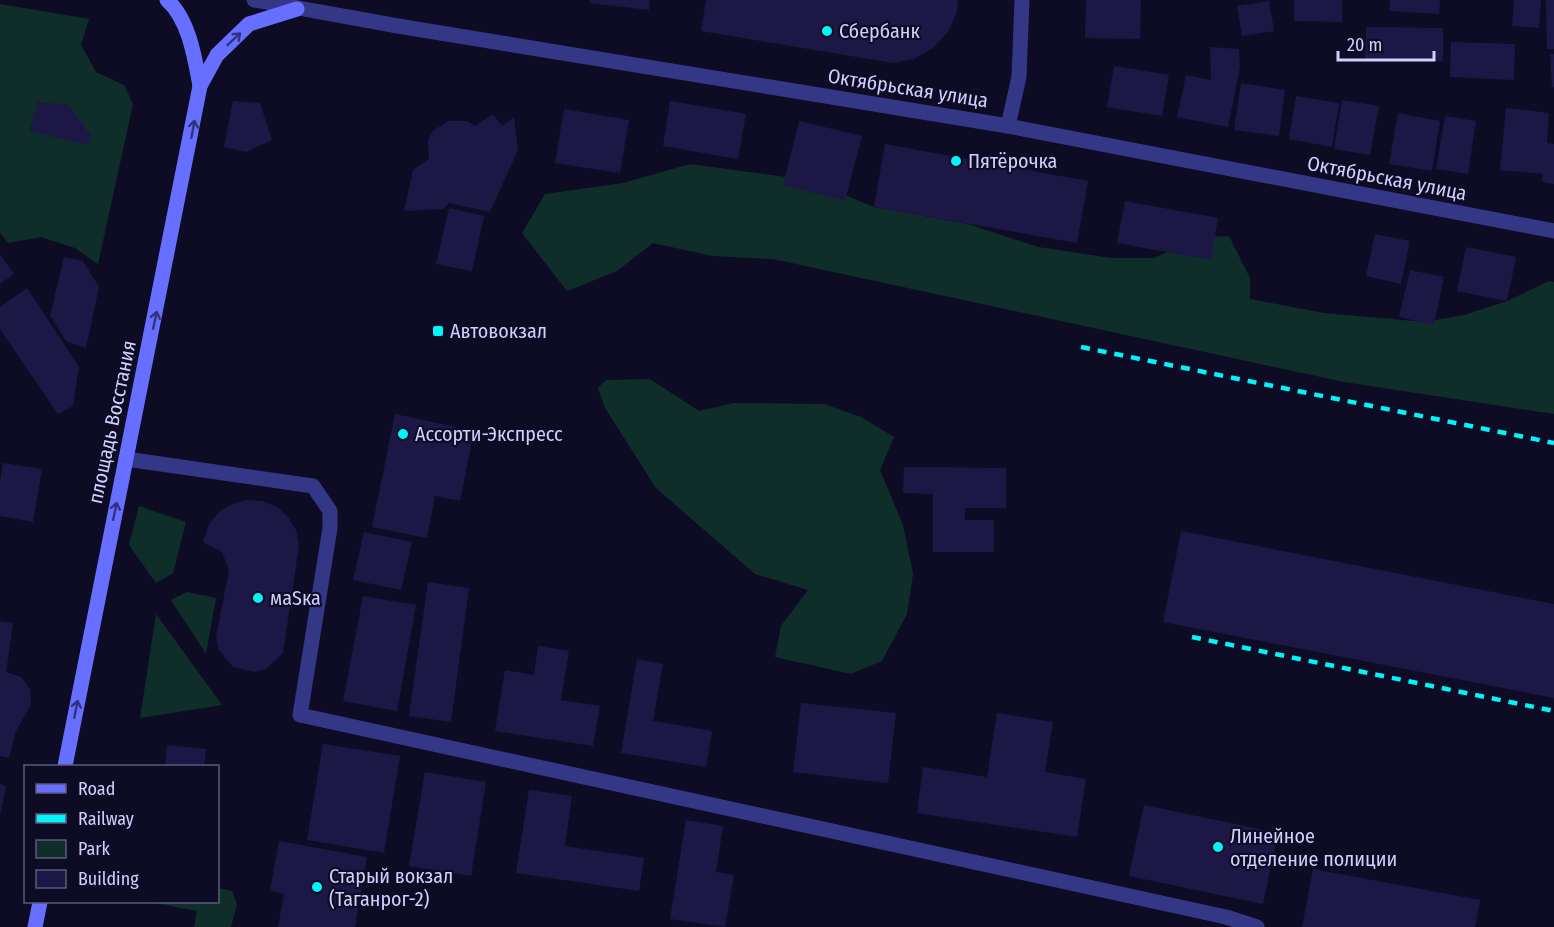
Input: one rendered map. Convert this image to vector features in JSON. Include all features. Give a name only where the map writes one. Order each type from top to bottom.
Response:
[{"type":"main road","name":"площадь Восстания","points":[[167,0],[176,7],[186,33],[195,59],[200,86]]},
{"type":"main road","name":"площадь Восстания","points":[[65,765],[200,86],[217,55],[249,24],[297,9]]},
{"type":"main road","points":[[35,927],[40,903]]},
{"type":"street","name":"Октябрьская улица","points":[[254,0],[1008,126],[1554,231]]},
{"type":"street","points":[[1008,126],[1019,77],[1022,0]]},
{"type":"street","points":[[126,459],[313,486],[319,494],[330,511],[330,528],[300,715],[1226,917],[1257,927]]},
{"type":"green space","points":[[0,4],[89,19],[81,45],[96,72],[124,85],[133,104],[98,264],[75,248],[41,237],[8,243],[0,233]]},
{"type":"green space","points":[[690,164],[808,180],[874,207],[968,224],[1038,247],[1111,258],[1154,258],[1200,237],[1229,236],[1250,278],[1250,299],[1324,313],[1425,322],[1464,315],[1507,301],[1549,281],[1554,282],[1554,414],[1344,382],[773,259],[712,256],[653,243],[617,271],[567,291],[522,233],[545,194],[623,183]]},
{"type":"green space","points":[[650,379],[699,411],[734,403],[824,404],[861,417],[894,437],[880,470],[903,525],[913,574],[907,614],[882,661],[851,674],[775,657],[781,626],[808,590],[755,574],[656,488],[605,408],[598,388],[606,380]]},
{"type":"green space","points":[[139,506],[186,522],[173,573],[156,583],[129,545]]},
{"type":"green space","points":[[187,592],[216,598],[206,654],[171,600]]},
{"type":"green space","points":[[156,614],[222,705],[140,718]]},
{"type":"green space","points":[[219,888],[232,891],[237,904],[231,927],[194,927],[197,911],[154,903],[219,903]]},
{"type":"building","points":[[590,0],[650,0],[649,10],[590,3]]},
{"type":"building","name":"Сбербанк","points":[[706,0],[958,0],[957,12],[948,32],[933,48],[914,59],[893,63],[701,31]]},
{"type":"building","points":[[1086,0],[1141,0],[1140,39],[1085,38]]},
{"type":"building","points":[[1294,0],[1342,0],[1342,22],[1294,21]]},
{"type":"building","points":[[1390,0],[1440,0],[1439,14],[1389,11]]},
{"type":"building","points":[[1514,0],[1541,0],[1539,28],[1512,26]]},
{"type":"building","points":[[1546,0],[1554,0],[1554,49],[1547,49]]},
{"type":"building","points":[[1269,1],[1274,31],[1242,36],[1237,6]]},
{"type":"building","points":[[1366,27],[1443,28],[1443,61],[1365,60]]},
{"type":"building","points":[[1451,42],[1515,44],[1514,80],[1450,77]]},
{"type":"building","points":[[1210,47],[1239,49],[1240,67],[1228,127],[1177,117],[1186,75],[1211,80]]},
{"type":"building","points":[[1550,54],[1554,54],[1554,87],[1552,88]]},
{"type":"building","points":[[1114,66],[1169,75],[1162,116],[1107,107]]},
{"type":"building","points":[[1241,83],[1285,90],[1279,136],[1234,130]]},
{"type":"building","points":[[1296,96],[1339,103],[1332,147],[1289,139]]},
{"type":"building","points":[[1342,100],[1379,106],[1370,155],[1334,149]]},
{"type":"building","points":[[233,101],[260,103],[272,140],[246,152],[224,147]]},
{"type":"building","points":[[670,101],[746,114],[738,159],[663,146]]},
{"type":"building","points":[[38,102],[69,105],[91,136],[88,145],[29,131]]},
{"type":"building","points":[[1506,108],[1549,113],[1547,143],[1554,144],[1554,184],[1542,182],[1543,174],[1500,170]]},
{"type":"building","points":[[564,109],[629,120],[620,173],[555,163]]},
{"type":"building","points":[[1398,113],[1440,121],[1432,171],[1389,164]]},
{"type":"building","points":[[493,114],[502,126],[514,117],[518,150],[490,212],[449,203],[443,209],[404,211],[413,170],[429,159],[428,140],[433,131],[448,121],[467,121],[475,126]]},
{"type":"building","points":[[1445,116],[1476,121],[1468,174],[1436,169]]},
{"type":"building","points":[[799,121],[862,136],[845,201],[783,185]]},
{"type":"building","points":[[885,144],[1088,181],[1077,243],[874,207]]},
{"type":"building","points":[[1125,201],[1218,218],[1211,260],[1117,243]]},
{"type":"building","points":[[449,208],[484,216],[472,271],[436,264]]},
{"type":"building","points":[[1375,234],[1410,241],[1401,284],[1366,276]]},
{"type":"building","points":[[1466,247],[1516,257],[1507,301],[1457,291]]},
{"type":"building","points":[[0,254],[14,274],[0,284]]},
{"type":"building","points":[[64,257],[83,261],[99,287],[86,348],[66,341],[50,316]]},
{"type":"building","points":[[1410,270],[1444,277],[1434,325],[1399,317]]},
{"type":"building","points":[[27,288],[79,367],[73,406],[58,414],[0,329],[0,307]]},
{"type":"building","points":[[395,414],[474,431],[460,501],[435,496],[427,538],[372,527]]},
{"type":"building","points":[[3,463],[42,469],[33,522],[0,516],[0,482]]},
{"type":"building","points":[[904,467],[1006,468],[1006,508],[965,508],[965,520],[994,520],[994,552],[933,552],[933,494],[903,493]]},
{"type":"building","name":"маSка","points":[[247,500],[262,501],[277,507],[288,517],[296,530],[299,545],[283,653],[266,669],[255,672],[233,667],[218,649],[216,637],[229,570],[222,552],[203,542],[209,524],[219,512],[232,504]]},
{"type":"building","points":[[1181,531],[1554,604],[1554,698],[1163,622]]},
{"type":"building","points":[[364,532],[412,542],[401,590],[353,580]]},
{"type":"building","points":[[428,582],[469,588],[451,722],[409,716]]},
{"type":"building","points":[[363,596],[416,605],[397,711],[343,701]]},
{"type":"building","points":[[0,621],[13,623],[6,672],[21,677],[30,689],[31,704],[16,731],[9,758],[0,756]]},
{"type":"building","points":[[538,646],[569,651],[561,700],[600,706],[593,746],[495,731],[505,670],[534,675]]},
{"type":"building","points":[[637,659],[663,664],[653,721],[712,731],[706,767],[621,753]]},
{"type":"building","points":[[801,703],[896,713],[888,783],[793,772]]},
{"type":"building","points":[[997,713],[1053,722],[1045,772],[1086,779],[1077,837],[917,813],[923,767],[987,777]]},
{"type":"building","points":[[323,744],[400,756],[384,853],[307,840]]},
{"type":"building","points":[[167,745],[206,749],[204,765],[165,765]]},
{"type":"building","points":[[425,772],[486,782],[471,876],[409,866]]},
{"type":"building","points":[[0,784],[6,786],[1,812],[0,812]]},
{"type":"building","points":[[529,790],[572,796],[565,846],[644,858],[639,891],[516,873]]},
{"type":"building","points":[[1144,805],[1278,833],[1263,904],[1129,876]]},
{"type":"building","points":[[686,820],[723,826],[716,872],[734,875],[725,927],[670,919]]},
{"type":"building","name":"Старый вокзал (Таганрог-2)","points":[[279,841],[367,857],[355,927],[278,927],[284,894],[270,891]]},
{"type":"building","points":[[1313,869],[1480,900],[1475,927],[1302,927]]},
{"type":"railway","points":[[1081,347],[1554,443]]},
{"type":"railway","points":[[1192,637],[1554,711]]},
{"type":"place","name":"Сбербанк","points":[[827,31]]},
{"type":"place","name":"Пятёрочка","points":[[956,161]]},
{"type":"place","name":"Автовокзал","points":[[438,331]]},
{"type":"place","name":"Ассорти-Экспресс","points":[[403,434]]},
{"type":"place","name":"маSка","points":[[258,598]]},
{"type":"place","name":"Линейное отделение полиции","points":[[1218,847]]},
{"type":"place","name":"Старый вокзал (Таганрог-2)","points":[[317,887]]}]
